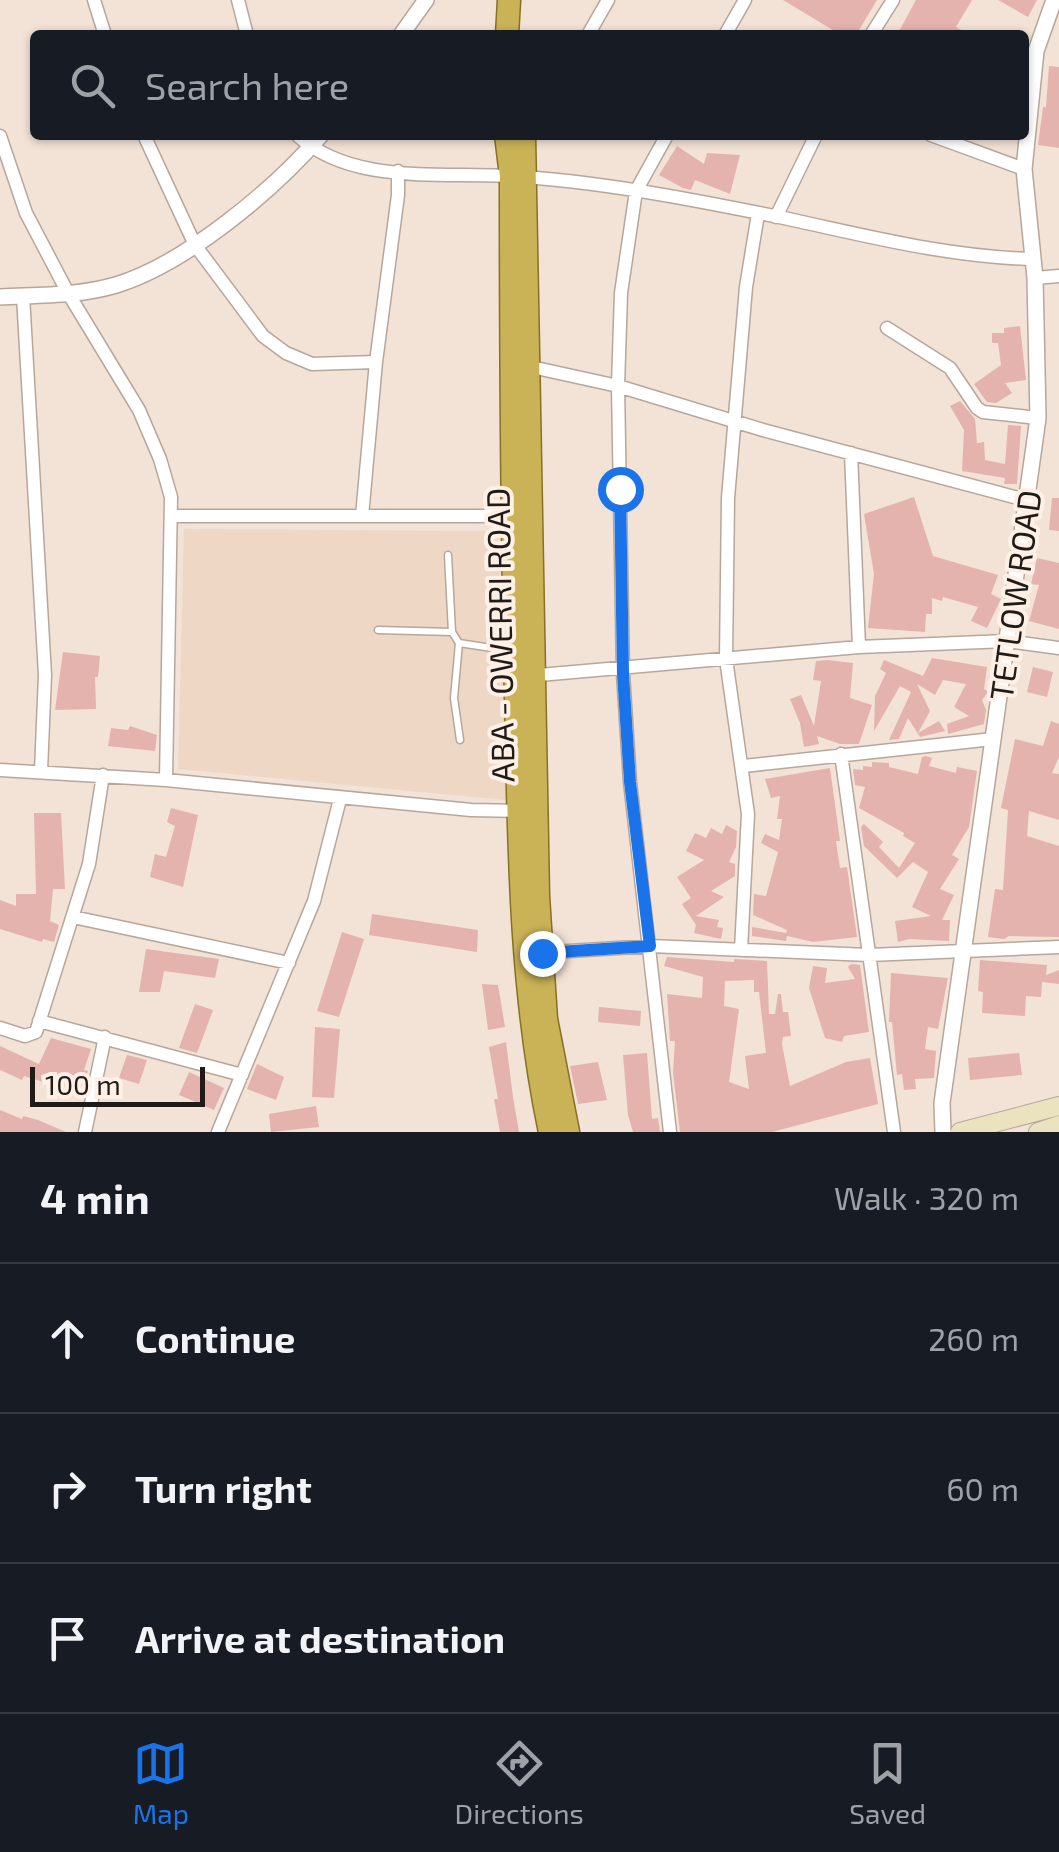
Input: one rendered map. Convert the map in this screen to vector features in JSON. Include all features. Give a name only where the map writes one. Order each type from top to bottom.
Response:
[{"type":"highway","points":[[506,30],[509,0]]},
{"type":"highway","points":[[522,30],[523,0]]},
{"type":"highway","name":"ABA - OWERRI ROAD","points":[[508,140],[519,177],[526,366],[524,676],[534,1052],[550,1132]]},
{"type":"highway","name":"ABA - OWERRI ROAD","points":[[523,140],[519,177],[512,516],[515,651],[524,676]]},
{"type":"highway","name":"ABA - OWERRI ROAD","points":[[533,954],[568,1132]]},
{"type":"main road","points":[[960,1132],[1059,1106]]},
{"type":"main road","points":[[1038,1132],[1059,1126]]},
{"type":"street","points":[[94,0],[103,30]]},
{"type":"street","points":[[240,0],[246,30]]},
{"type":"street","points":[[404,30],[426,0]]},
{"type":"street","points":[[591,30],[608,0]]},
{"type":"street","points":[[728,30],[745,0]]},
{"type":"street","points":[[874,30],[893,0]]},
{"type":"street","name":"TETLOW ROAD","points":[[1029,120],[1036,51],[1054,0]]},
{"type":"street","points":[[0,136],[26,213],[68,293],[146,423],[165,478],[172,516],[166,780]]},
{"type":"street","points":[[146,140],[195,245],[263,336],[286,353],[312,364],[376,362]]},
{"type":"street","points":[[665,140],[636,191],[622,293],[618,386],[623,666],[630,782],[670,1132]]},
{"type":"street","points":[[776,216],[814,140]]},
{"type":"street","points":[[945,140],[1024,169]]},
{"type":"street","name":"TETLOW ROAD","points":[[943,1132],[942,1104],[1038,418],[1035,278],[1024,190],[1027,140]]},
{"type":"street","points":[[0,297],[68,293],[144,276],[195,245],[315,141],[356,168],[519,177],[636,191],[776,216],[948,254],[1033,258]]},
{"type":"street","points":[[362,516],[398,172]]},
{"type":"street","points":[[741,950],[748,814],[726,659],[728,498],[746,287],[758,214]]},
{"type":"street","points":[[1035,278],[1059,276]]},
{"type":"street","points":[[23,296],[45,675],[41,771]]},
{"type":"street","points":[[887,328],[950,368],[976,408],[1038,418]]},
{"type":"street","points":[[526,366],[618,386],[1029,501]]},
{"type":"street","points":[[852,453],[859,647]]},
{"type":"street","points":[[172,516],[512,516]]},
{"type":"street","points":[[524,676],[859,647],[1007,641],[1059,648]]},
{"type":"street","points":[[744,766],[994,739]]},
{"type":"street","points":[[841,754],[894,1132]]},
{"type":"street","points":[[0,770],[103,775],[340,799],[527,811]]},
{"type":"street","points":[[0,1028],[31,1036],[39,1021],[94,843],[103,775]]},
{"type":"street","points":[[218,1132],[314,901],[340,799]]},
{"type":"street","points":[[73,917],[289,963]]},
{"type":"street","points":[[533,954],[650,946],[869,955],[1059,947]]},
{"type":"street","points":[[39,1021],[242,1075]]},
{"type":"street","points":[[86,1132],[105,1037]]},
{"type":"lane","points":[[448,555],[452,632],[459,642],[454,698],[460,740]]},
{"type":"lane","points":[[378,630],[452,632]]},
{"type":"lane","points":[[459,642],[515,651]]},
{"type":"shaded area","points":[[184,529],[499,531],[506,800],[178,769]]},
{"type":"building","points":[[783,0],[877,0],[859,30],[833,30]]},
{"type":"building","points":[[916,0],[972,0],[956,27],[961,30],[900,30]]},
{"type":"building","points":[[998,0],[1037,0],[1028,17]]},
{"type":"building","points":[[1049,66],[1059,67],[1059,148],[1038,145]]},
{"type":"building","points":[[677,146],[704,164],[707,153],[740,155],[730,194],[695,180],[691,190],[683,188],[659,175]]},
{"type":"building","points":[[1020,326],[1026,380],[1005,383],[1012,393],[996,403],[987,402],[974,384],[1001,365],[998,343],[992,343],[992,333]]},
{"type":"building","points":[[960,401],[975,419],[977,443],[984,442],[985,460],[1005,464],[1008,425],[1021,426],[1017,484],[1004,484],[1005,478],[962,471],[964,430],[950,406]]},
{"type":"building","points":[[914,497],[933,556],[998,575],[991,594],[1001,599],[987,628],[971,621],[978,607],[943,597],[942,601],[932,598],[932,614],[926,614],[925,632],[868,628],[874,574],[864,514]]},
{"type":"building","points":[[1052,498],[1059,498],[1059,531],[1049,530]]},
{"type":"building","points":[[1037,558],[1059,563],[1059,629],[1029,621],[1039,585],[1031,584]]},
{"type":"building","points":[[63,652],[100,656],[95,677],[96,709],[55,710]]},
{"type":"building","points":[[932,658],[987,667],[984,689],[988,692],[982,700],[986,710],[984,724],[948,734],[947,724],[969,716],[954,707],[966,684],[943,680],[935,695],[917,684],[930,711],[918,733],[939,721],[945,731],[920,737],[908,718],[899,739],[889,740],[911,692],[900,686],[874,731],[875,696],[886,673],[880,669],[884,660],[923,676]]},
{"type":"building","points":[[816,661],[853,663],[850,698],[872,705],[859,744],[840,744],[817,736],[819,744],[804,747],[790,699],[801,695],[814,726],[821,681],[813,680]]},
{"type":"building","points":[[1033,667],[1053,672],[1047,697],[1027,692]]},
{"type":"building","points":[[1051,721],[1059,724],[1059,757],[1052,773],[1059,774],[1059,820],[1029,811],[1027,836],[1059,846],[1059,937],[988,937],[995,889],[1003,890],[1008,810],[1001,808],[1015,739],[1043,746]]},
{"type":"building","points":[[130,726],[157,735],[155,751],[108,746],[111,728],[128,730]]},
{"type":"building","points":[[922,757],[932,758],[929,766],[956,773],[957,767],[977,771],[969,827],[952,855],[959,859],[940,889],[954,895],[942,920],[950,920],[949,941],[898,942],[895,921],[931,916],[912,907],[928,872],[913,862],[897,878],[864,846],[864,824],[883,842],[879,847],[899,868],[915,843],[859,808],[865,787],[855,785],[853,769],[872,767],[872,762],[889,763],[889,767],[918,774]]},
{"type":"building","points":[[830,768],[840,868],[847,867],[857,937],[813,942],[787,936],[786,941],[752,936],[752,927],[786,933],[787,930],[753,915],[754,894],[766,896],[778,852],[761,843],[765,834],[779,840],[782,819],[777,819],[780,796],[771,798],[765,779]]},
{"type":"building","points":[[171,808],[198,815],[183,887],[150,877],[155,854],[166,857],[175,826],[167,822]]},
{"type":"building","points":[[34,813],[61,813],[65,889],[53,889],[50,921],[59,925],[54,942],[0,929],[0,900],[16,906],[16,894],[36,894]]},
{"type":"building","points":[[726,825],[737,831],[736,847],[729,862],[735,864],[735,876],[711,891],[724,897],[696,916],[719,920],[717,927],[723,928],[721,939],[694,933],[696,925],[682,904],[691,898],[677,877],[704,860],[686,851],[695,833],[706,838],[711,828],[722,834]]},
{"type":"building","points":[[372,914],[478,930],[477,952],[369,935]]},
{"type":"building","points":[[342,932],[364,939],[339,1017],[317,1011]]},
{"type":"building","points":[[146,949],[219,959],[215,978],[164,971],[160,992],[139,992]]},
{"type":"building","points":[[667,957],[767,961],[769,1014],[775,1014],[778,994],[783,1012],[788,1012],[791,1036],[783,1037],[782,1044],[790,1086],[846,1062],[870,1058],[878,1104],[772,1132],[680,1132],[673,1073],[675,1041],[670,1041],[667,994],[702,998],[703,977],[664,966]],"holes":[[[754,980],[754,992],[759,992],[766,1053],[745,1056],[749,1089],[729,1082],[739,1009],[724,1006],[725,981]]]},
{"type":"building","points":[[980,960],[1047,965],[1046,975],[1059,970],[1059,984],[1042,982],[1041,997],[1026,996],[1025,1016],[982,1013],[983,992],[978,991]]},
{"type":"building","points":[[860,965],[869,1032],[844,1036],[842,1042],[825,1038],[809,988],[813,966],[827,968],[825,983],[855,979],[848,967]]},
{"type":"building","points":[[891,973],[948,978],[938,1029],[928,1027],[925,1049],[936,1051],[934,1078],[915,1079],[916,1089],[904,1090],[902,1074],[897,1075],[889,1022]]},
{"type":"building","points":[[482,984],[498,985],[505,1027],[488,1030]]},
{"type":"building","points":[[195,1004],[213,1010],[197,1053],[179,1048]]},
{"type":"building","points":[[599,1007],[641,1011],[640,1026],[598,1022]]},
{"type":"building","points":[[315,1027],[340,1029],[334,1098],[312,1097]]},
{"type":"building","points":[[51,1038],[91,1049],[81,1094],[24,1076],[22,1080],[0,1070],[0,1046],[39,1064]]},
{"type":"building","points":[[506,1042],[519,1132],[500,1132],[494,1099],[498,1099],[489,1047]]},
{"type":"building","points":[[647,1053],[652,1119],[658,1118],[660,1132],[633,1132],[623,1055]]},
{"type":"building","points":[[1019,1053],[1022,1075],[970,1080],[968,1058]]},
{"type":"building","points":[[127,1055],[147,1060],[139,1084],[119,1078]]},
{"type":"building","points":[[598,1062],[607,1100],[578,1104],[570,1066]]},
{"type":"building","points":[[257,1064],[284,1077],[276,1100],[247,1089]]},
{"type":"building","points":[[189,1072],[224,1088],[214,1110],[179,1095]]},
{"type":"building","points":[[316,1106],[319,1127],[271,1132],[269,1114]]},
{"type":"building","points":[[0,1110],[22,1119],[23,1116],[38,1120],[66,1132],[0,1132]]},
{"type":"route","points":[[542,953],[650,946],[630,782],[623,674],[620,489]]}]
